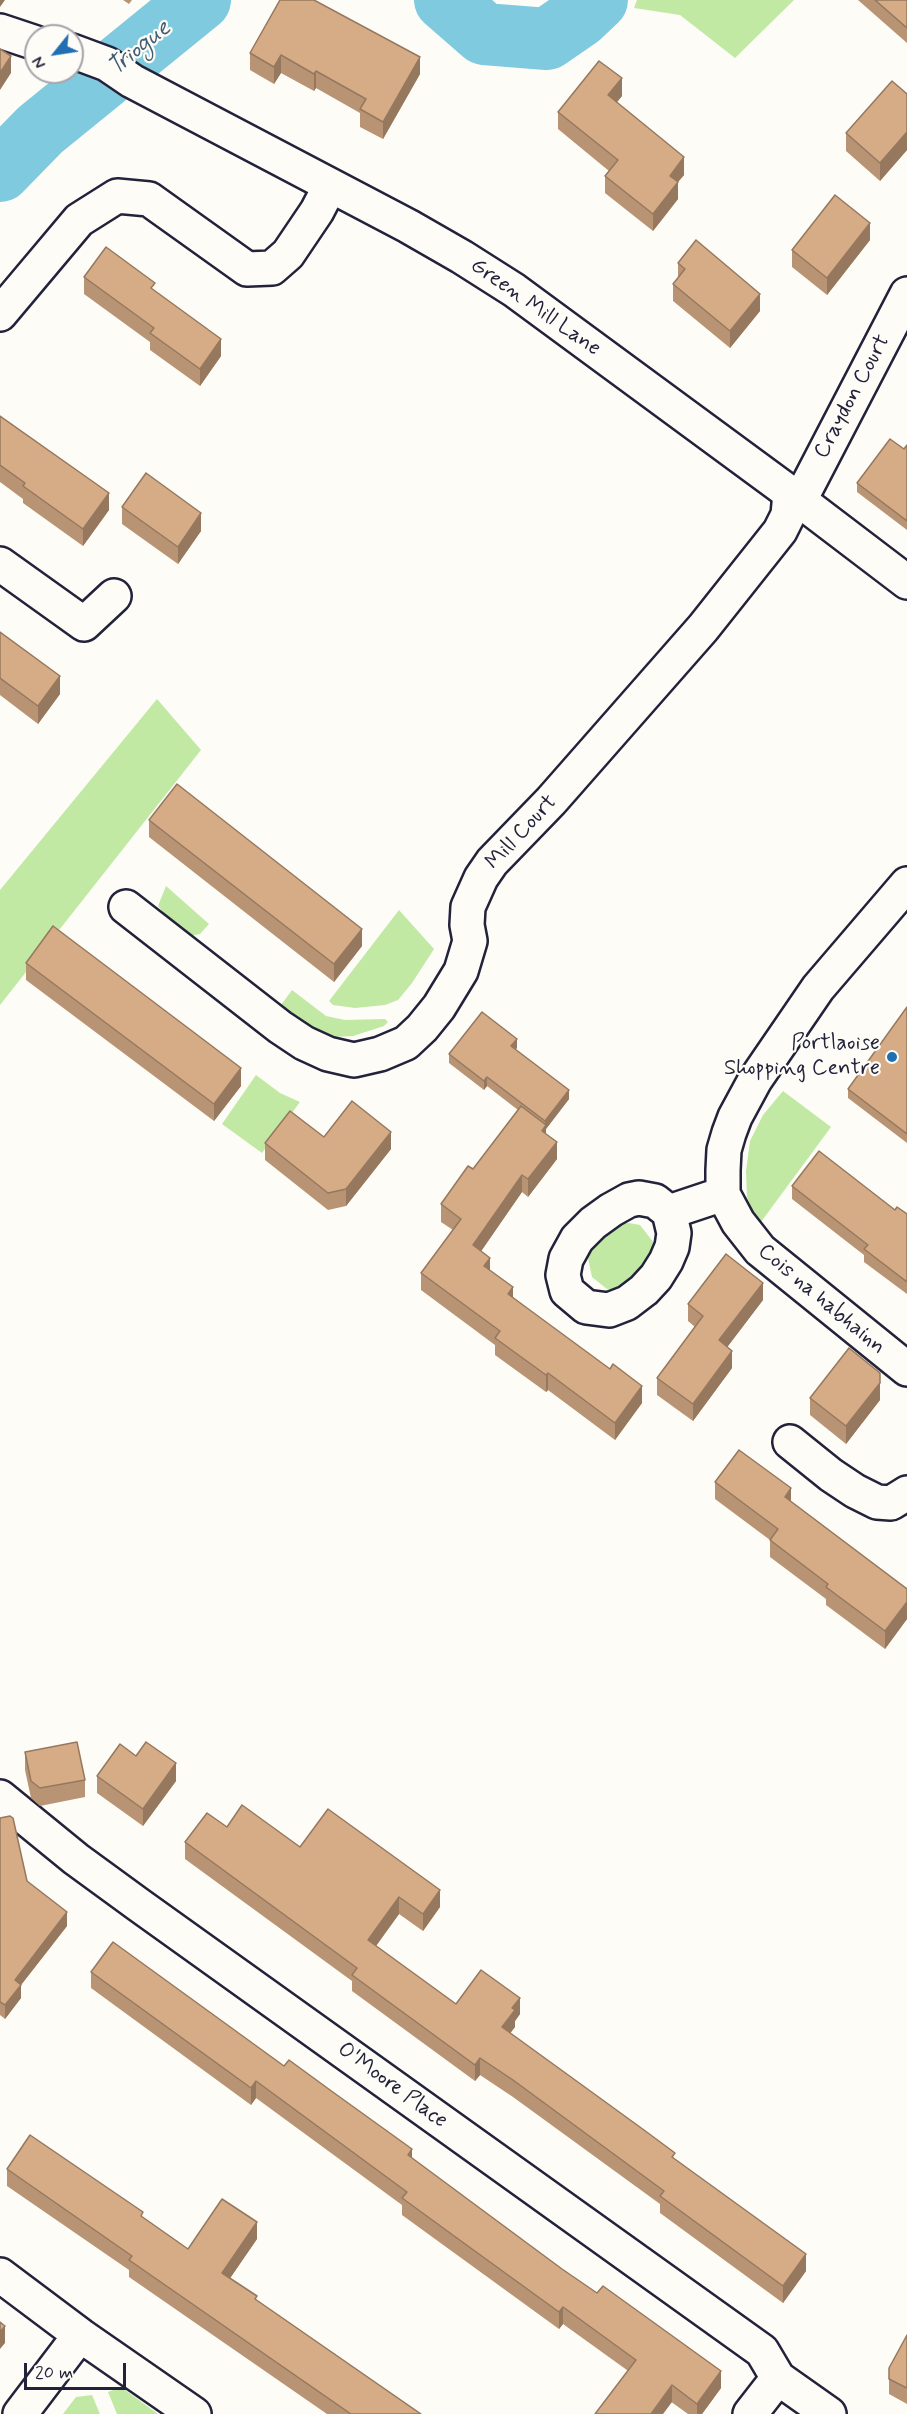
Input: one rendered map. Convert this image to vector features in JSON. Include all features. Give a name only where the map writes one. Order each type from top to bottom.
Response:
[{"type":"street","points":[[0,32],[24,39]]},
{"type":"street","name":"Green Mill Lane","points":[[84,55],[107,64],[132,81],[424,235],[514,290],[795,496],[907,582]]},
{"type":"street","points":[[0,314],[79,220],[117,196],[149,200],[247,269],[272,268],[288,254],[317,211],[330,186]]},
{"type":"street","name":"Craydon Court","points":[[795,496],[907,294]]},
{"type":"street","name":"Mill Court","points":[[126,907],[280,1027],[304,1043],[328,1054],[354,1060],[380,1054],[406,1043],[439,1007],[461,970],[470,941],[467,925],[468,907],[480,878],[703,628],[780,531],[795,496]]},
{"type":"street","points":[[0,564],[84,624],[114,596]]},
{"type":"street","points":[[669,1212],[723,1194],[724,1150],[735,1117],[755,1080],[818,987],[907,884]]},
{"type":"street","name":"Cois na habhainn","points":[[723,1194],[738,1222],[760,1250],[907,1369]]},
{"type":"street","points":[[790,1442],[831,1475],[877,1502],[891,1503],[907,1493]]},
{"type":"street","name":"O'Moore Place","points":[[0,1797],[76,1859],[139,1905],[762,2351],[778,2378],[829,2414]]},
{"type":"street","points":[[0,2275],[80,2335],[194,2414]]},
{"type":"street","points":[[20,2414],[80,2335]]},
{"type":"street","points":[[750,2414],[778,2378]]},
{"type":"green space","points":[[637,0],[794,0],[735,58],[680,15],[634,8]]},
{"type":"green space","points":[[157,699],[201,750],[0,1005],[0,890]]},
{"type":"green space","points":[[166,886],[209,924],[200,934],[189,936],[174,924],[158,906]]},
{"type":"green space","points":[[399,910],[434,949],[412,983],[398,1000],[385,1005],[355,1008],[333,1005],[329,1001]]},
{"type":"green space","points":[[292,990],[326,1016],[345,1020],[385,1019],[388,1022],[384,1026],[353,1036],[334,1037],[312,1032],[286,1016],[281,1005]]},
{"type":"green space","points":[[256,1075],[280,1093],[300,1102],[262,1153],[222,1124]]},
{"type":"green space","points":[[783,1091],[831,1127],[758,1226],[747,1197],[746,1171],[750,1141],[763,1115]]},
{"type":"green space","points":[[618,1224],[640,1225],[654,1243],[647,1263],[625,1289],[607,1289],[592,1277],[587,1253],[595,1241]]},
{"type":"green space","points":[[121,2387],[158,2414],[117,2414],[108,2392]]},
{"type":"green space","points":[[92,2395],[100,2414],[63,2414],[76,2397]]},
{"type":"building","points":[[280,0],[314,0],[420,57],[383,122],[360,109],[366,99],[316,71],[314,74],[281,55],[274,67],[250,53]]},
{"type":"building","points":[[875,0],[907,0],[907,28]]},
{"type":"building","points":[[0,49],[11,56],[0,73]]},
{"type":"building","points":[[599,61],[622,78],[608,95],[684,157],[670,176],[678,182],[653,214],[605,176],[618,160],[558,112]]},
{"type":"building","points":[[892,81],[907,94],[907,132],[880,163],[846,133]]},
{"type":"building","points":[[835,195],[870,223],[827,278],[792,250]]},
{"type":"building","points":[[696,240],[760,294],[730,331],[673,284],[685,269],[678,263]]},
{"type":"building","points":[[106,247],[155,283],[151,288],[221,339],[200,369],[150,333],[154,328],[84,277]]},
{"type":"building","points":[[0,416],[109,493],[83,529],[23,486],[25,483],[0,465]]},
{"type":"building","points":[[890,439],[904,449],[907,445],[907,521],[857,483]]},
{"type":"building","points":[[146,473],[201,513],[178,547],[122,507]]},
{"type":"building","points":[[0,632],[60,676],[38,706],[0,678]]},
{"type":"building","points":[[177,784],[362,929],[334,964],[149,820]]},
{"type":"building","points":[[53,926],[241,1068],[214,1104],[26,963]]},
{"type":"building","name":"Portlaoise Shopping Centre","points":[[907,1007],[907,1134],[848,1089]]},
{"type":"building","points":[[482,1012],[517,1039],[511,1046],[569,1090],[545,1121],[487,1077],[484,1081],[449,1054]]},
{"type":"building","points":[[352,1101],[391,1132],[346,1189],[328,1193],[265,1143],[290,1111],[324,1137]]},
{"type":"building","points":[[521,1106],[546,1125],[542,1131],[557,1142],[528,1179],[522,1175],[473,1245],[490,1258],[484,1266],[513,1287],[508,1294],[610,1369],[613,1364],[642,1386],[615,1423],[548,1373],[546,1375],[495,1338],[500,1331],[421,1273],[461,1219],[441,1204],[468,1166],[473,1169]]},
{"type":"building","points":[[819,1151],[895,1210],[897,1207],[907,1214],[907,1282],[864,1249],[868,1245],[792,1186]]},
{"type":"building","points":[[726,1254],[763,1283],[719,1340],[732,1351],[693,1404],[657,1378],[703,1316],[688,1304]]},
{"type":"building","points":[[849,1348],[880,1373],[880,1383],[846,1426],[810,1398]]},
{"type":"building","points":[[739,1450],[791,1488],[785,1497],[907,1589],[907,1602],[885,1631],[826,1587],[828,1584],[770,1540],[778,1529],[715,1482]]},
{"type":"building","points":[[77,1742],[85,1780],[40,1788],[31,1781],[25,1752]]},
{"type":"building","points":[[146,1742],[176,1763],[143,1809],[97,1776],[120,1744],[136,1756]]},
{"type":"building","points":[[242,1805],[300,1847],[328,1809],[440,1890],[423,1914],[399,1897],[368,1940],[456,2004],[481,1970],[520,1998],[512,2008],[515,2010],[502,2027],[675,2153],[672,2157],[806,2254],[783,2286],[660,2196],[664,2191],[513,2080],[480,2058],[475,2065],[352,1975],[357,1968],[185,1842],[207,1813],[227,1827]]},
{"type":"building","points":[[10,1816],[13,1818],[27,1881],[67,1912],[15,1980],[21,1985],[5,2005],[0,2002],[0,1818]]},
{"type":"building","points":[[113,1942],[284,2066],[289,2060],[412,2149],[408,2155],[562,2269],[597,2293],[603,2286],[721,2371],[697,2404],[672,2385],[651,2414],[595,2414],[636,2360],[563,2307],[559,2312],[402,2198],[407,2192],[256,2081],[251,2088],[91,1972]]},
{"type":"building","points":[[30,2135],[143,2212],[141,2216],[188,2249],[222,2199],[257,2222],[222,2273],[257,2296],[255,2299],[421,2414],[351,2414],[129,2260],[132,2256],[7,2169]]},
{"type":"building","points":[[0,2322],[5,2326],[0,2332]]},
{"type":"building","points":[[907,2335],[907,2388],[889,2379],[889,2368]]},
{"type":"waterway","name":"Triogue","points":[[0,171],[40,130],[200,0]]},
{"type":"waterway","name":"Triogue","points":[[445,0],[484,34],[547,39],[579,17],[597,0]]},
{"type":"place","name":"Portlaoise Shopping Centre","points":[[892,1057]]}]
